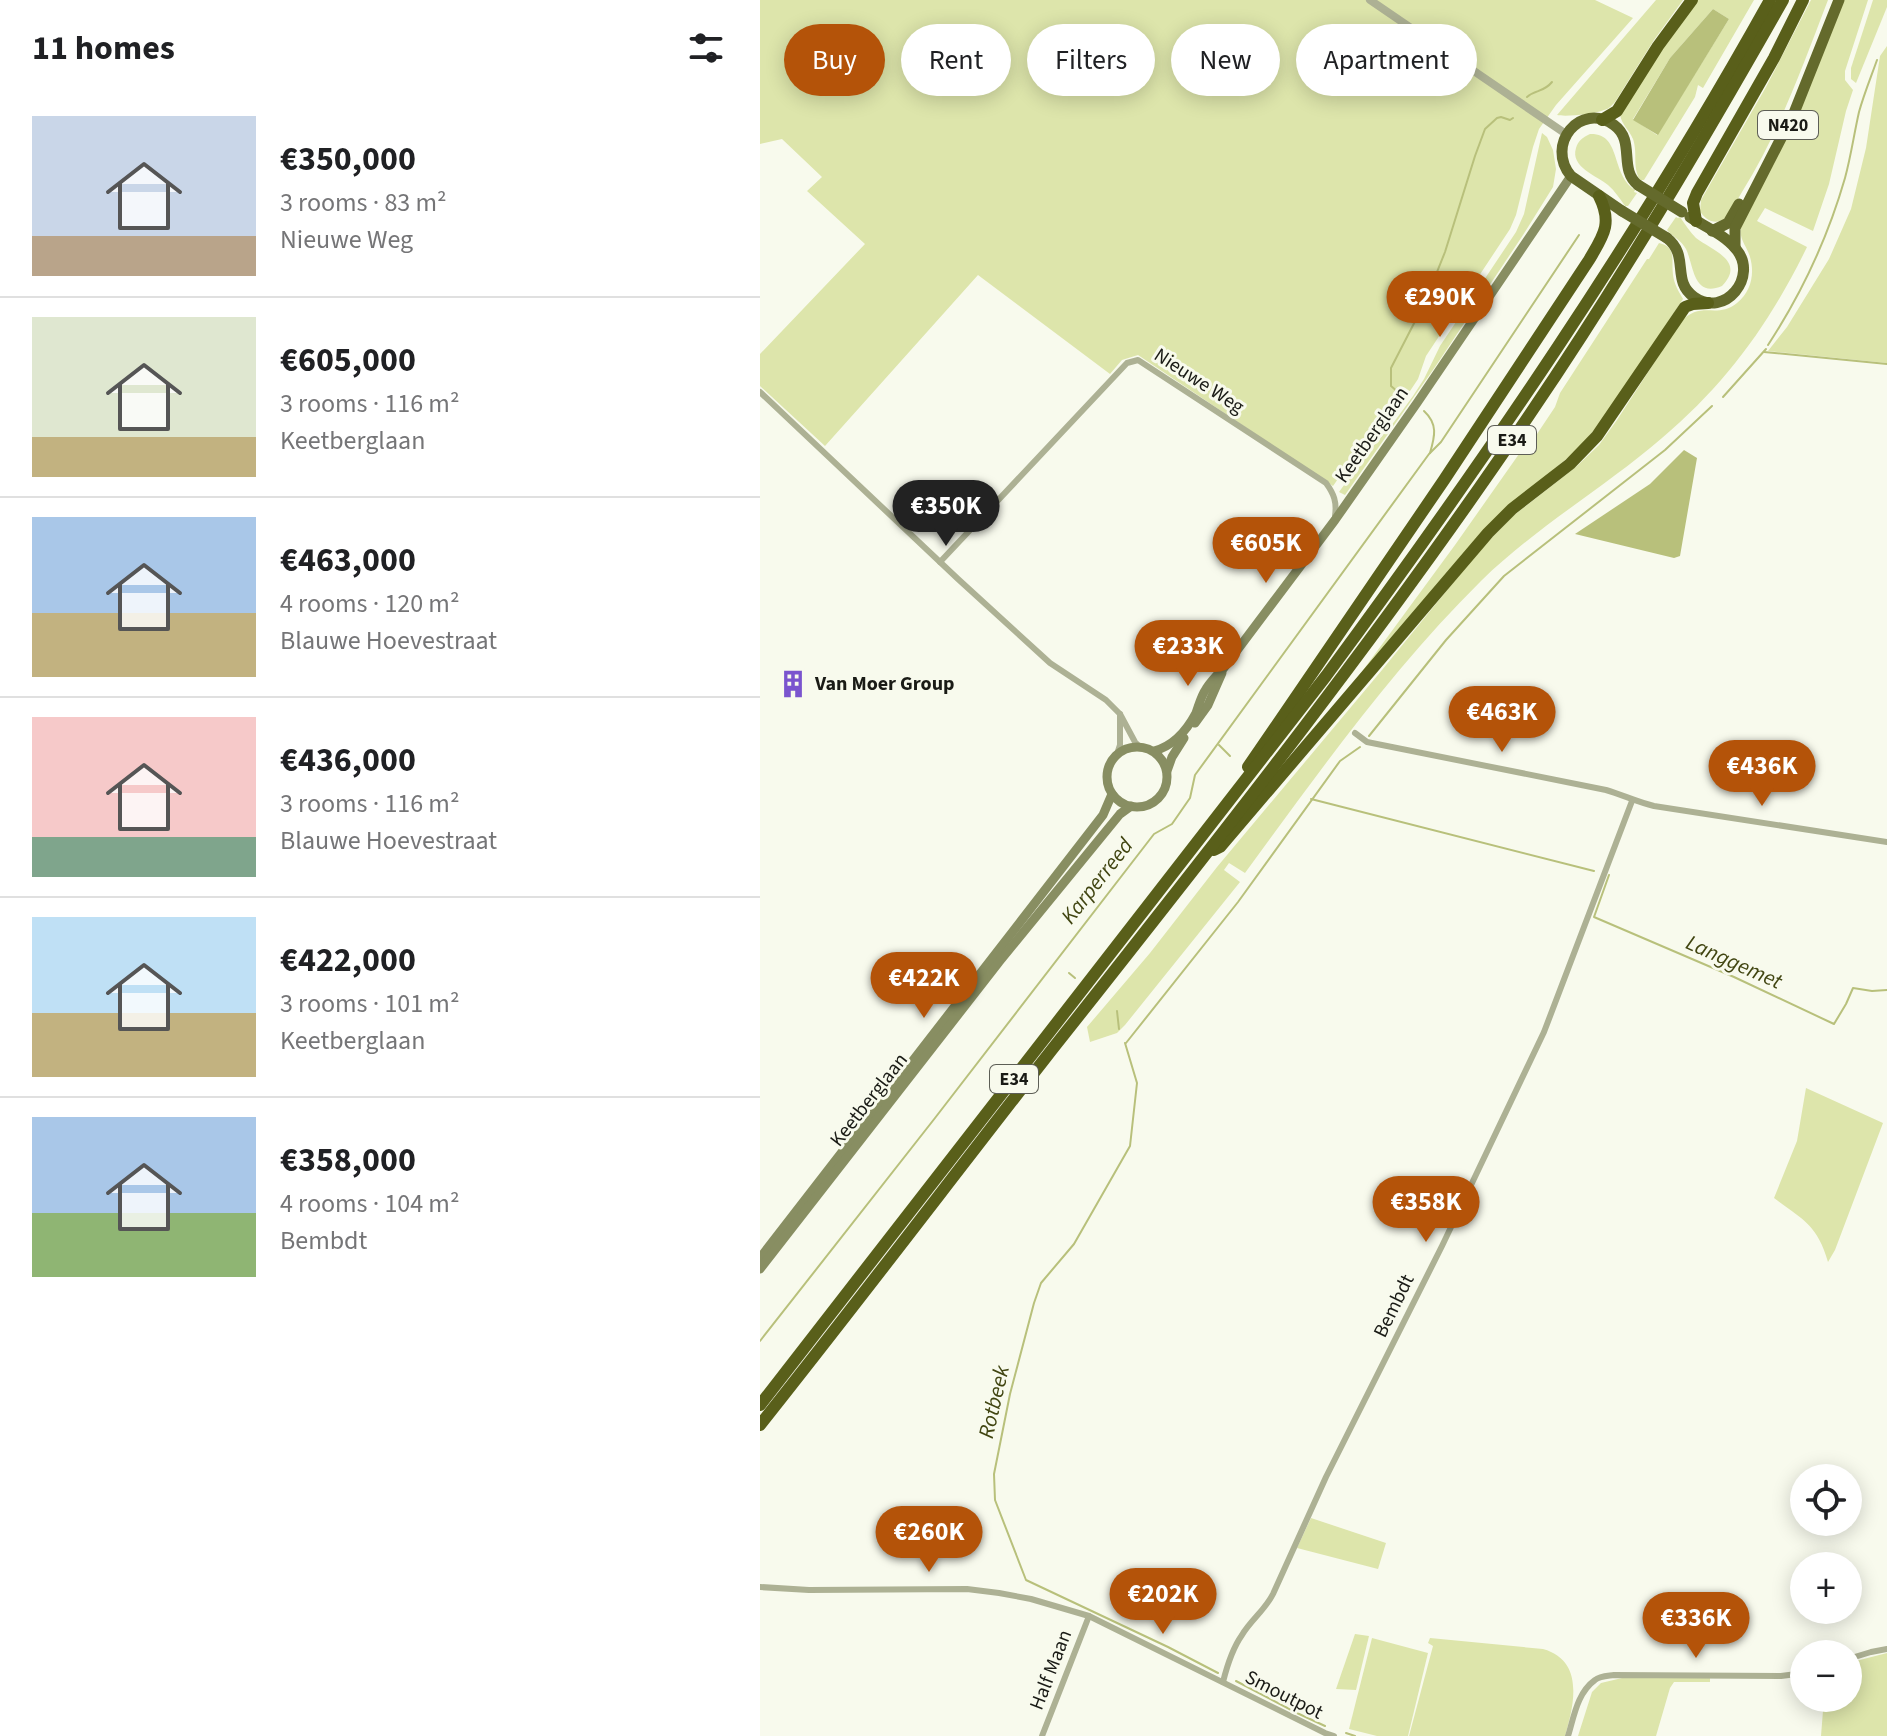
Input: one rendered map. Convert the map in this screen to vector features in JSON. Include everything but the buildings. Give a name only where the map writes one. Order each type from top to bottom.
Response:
[{"type":"highway","points":[[1602,120],[1617,111],[1658,46],[1692,0]]},
{"type":"highway","name":"E34","points":[[760,1405],[1326,676],[1405,569],[1533,386],[1661,186],[1770,0]]},
{"type":"highway","name":"E34","points":[[760,1425],[1327,697],[1416,577],[1538,402],[1641,242],[1709,132],[1783,0]]},
{"type":"highway","points":[[1696,221],[1693,203],[1697,193],[1774,58],[1803,0]]},
{"type":"highway","name":"N420","points":[[1712,231],[1728,223],[1755,178],[1789,109],[1832,0]]},
{"type":"highway","name":"N420","points":[[1708,303],[1730,298],[1743,281],[1743,260],[1735,247],[1735,228],[1794,113],[1839,0]]},
{"type":"highway","points":[[1708,303],[1696,298],[1684,285],[1677,247],[1571,176],[1562,162],[1561,152],[1566,134],[1588,119],[1609,122],[1626,141],[1627,172],[1631,179],[1735,247]]},
{"type":"highway","points":[[1242,784],[1249,762],[1387,565],[1589,260],[1606,229],[1605,208],[1599,196]]},
{"type":"highway","points":[[1204,855],[1220,847],[1488,533],[1512,509],[1570,464],[1597,436],[1685,307],[1708,303]]},
{"type":"main road","name":"Keetberglaan","points":[[1154,751],[1167,748],[1175,741],[1195,715],[1212,680],[1335,520],[1571,176]]},
{"type":"main road","name":"Keetberglaan","points":[[1167,771],[1176,750],[1208,705],[1223,669]]},
{"type":"main road","points":[[1128,748],[1154,751],[1163,760],[1167,771],[1165,789],[1158,799],[1146,806],[1121,802],[1112,794],[1107,775],[1110,763],[1117,754],[1128,748]]},
{"type":"main road","name":"Keetberglaan","points":[[760,1258],[1103,815],[1112,794]]},
{"type":"main road","name":"Keetberglaan","points":[[760,1269],[1052,895],[1120,814],[1131,806]]},
{"type":"street","points":[[1370,0],[1566,134]]},
{"type":"street","name":"Nieuwe Weg","points":[[940,562],[1127,363],[1138,360],[1326,483],[1334,494],[1337,506],[1335,520]]},
{"type":"street","points":[[760,392],[1050,663],[1106,700],[1120,714],[1140,747]]},
{"type":"street","points":[[1117,754],[1120,714]]},
{"type":"street","points":[[1355,733],[1367,742],[1606,790],[1654,806],[1887,842]]},
{"type":"street","name":"Bembdt","points":[[1223,1682],[1234,1647],[1273,1594],[1326,1477],[1442,1246],[1544,1032],[1632,801]]},
{"type":"street","name":"Smoutpot","points":[[760,1587],[809,1590],[967,1589],[1031,1599],[1089,1616],[1334,1736]]},
{"type":"street","name":"Half Maan","points":[[1042,1736],[1089,1616]]},
{"type":"street","points":[[1862,1655],[1887,1649]]},
{"type":"street","points":[[1568,1736],[1582,1695],[1596,1679],[1614,1675],[1790,1675]]},
{"type":"shaded area","points":[[760,0],[1595,0],[1633,18],[1556,105],[1539,129],[1510,229],[1426,356],[1418,379],[1398,409],[1371,432],[1333,486],[1138,355],[1122,360],[1110,374],[978,275],[825,446],[760,386],[760,354],[865,244],[807,191],[822,177],[782,139],[760,144]]},
{"type":"shaded area","points":[[1656,0],[1683,0],[1615,102],[1607,109],[1594,113],[1557,115]]},
{"type":"shaded area","points":[[1697,0],[1754,0],[1703,88],[1698,85],[1695,97],[1644,180],[1640,180],[1633,139],[1620,115],[1653,60]],"holes":[[[1713,9],[1729,19],[1657,135],[1633,119],[1670,58]]]},
{"type":"shaded area","points":[[1811,0],[1828,0],[1779,122],[1730,213],[1718,222],[1711,221],[1700,211],[1701,200],[1766,87]]},
{"type":"shaded area","points":[[1842,0],[1868,0],[1845,71],[1845,80],[1853,90],[1829,184],[1813,231],[1765,208],[1757,221],[1807,247],[1778,301],[1745,350],[1707,396],[1662,438],[1502,561],[1448,615],[1357,722],[1245,873],[1229,863],[1224,870],[1240,882],[1125,1025],[1117,1033],[1090,1042],[1087,1027],[1479,551],[1513,516],[1599,445],[1680,323],[1695,312],[1729,308],[1746,294],[1752,270],[1741,228]]},
{"type":"shaded area","points":[[1873,0],[1887,0],[1887,7],[1856,83],[1851,79],[1851,68]]},
{"type":"shaded area","points":[[1713,9],[1729,19],[1658,135],[1633,120],[1670,58]]},
{"type":"shaded area","points":[[1887,46],[1887,363],[1768,351],[1787,327],[1829,259],[1851,209],[1866,148],[1880,56]]},
{"type":"shaded area","points":[[1542,133],[1553,150],[1556,169],[1553,187],[1435,367],[1345,495],[1339,492],[1413,396],[1440,346],[1516,232],[1524,214]]},
{"type":"shaded area","points":[[1590,134],[1607,140],[1627,183],[1637,193],[1628,206],[1608,185],[1577,161],[1577,146]]},
{"type":"shaded area","points":[[1676,217],[1680,217],[1696,238],[1729,263],[1728,277],[1722,286],[1705,288],[1696,278],[1686,249],[1667,230]]},
{"type":"shaded area","points":[[1659,243],[1671,251],[1674,278],[1683,299],[1607,415],[1576,451],[1535,485],[1347,692],[1519,454],[1523,455]]},
{"type":"shaded area","points":[[1684,450],[1697,458],[1680,556],[1674,558],[1575,534],[1650,484]]},
{"type":"shaded area","points":[[1806,1088],[1883,1123],[1828,1262],[1814,1231],[1774,1198],[1797,1141]]},
{"type":"shaded area","points":[[1311,1518],[1386,1543],[1378,1569],[1297,1548]]},
{"type":"shaded area","points":[[1355,1634],[1369,1636],[1356,1690],[1336,1689]]},
{"type":"shaded area","points":[[1372,1638],[1428,1653],[1408,1736],[1377,1736],[1349,1729]]},
{"type":"shaded area","points":[[1430,1638],[1543,1649],[1556,1655],[1565,1663],[1573,1685],[1565,1736],[1409,1736],[1433,1646],[1428,1643]]},
{"type":"shaded area","points":[[1887,1653],[1887,1736],[1821,1736],[1823,1712],[1862,1712],[1862,1659]]},
{"type":"shaded area","points":[[1622,1678],[1710,1678],[1710,1682],[1674,1682],[1656,1736],[1578,1736],[1592,1692],[1601,1683]]},
{"type":"waterway","points":[[1768,345],[1803,285],[1831,222],[1845,178],[1859,112],[1877,60]]},
{"type":"waterway","points":[[1527,97],[1552,82]]},
{"type":"waterway","points":[[1406,399],[1391,386],[1391,368],[1425,302],[1445,252],[1485,129],[1497,118],[1513,118]]},
{"type":"waterway","name":"Karperreed","points":[[760,1341],[1154,834],[1172,824],[1190,798],[1195,775],[1429,454],[1441,442],[1579,235]]},
{"type":"waterway","points":[[1723,397],[1766,349]]},
{"type":"waterway","points":[[1764,352],[1887,364]]},
{"type":"waterway","points":[[1369,736],[1446,640],[1504,576],[1665,450],[1712,406]]},
{"type":"waterway","points":[[1424,411],[1432,421],[1434,430],[1430,453]]},
{"type":"waterway","name":"Langgemet","points":[[1219,745],[1230,756]]},
{"type":"waterway","points":[[1126,1043],[1238,902],[1340,761],[1360,747]]},
{"type":"waterway","name":"Langgemet","points":[[1311,799],[1594,871]]},
{"type":"waterway","name":"Langgemet","points":[[1609,875],[1594,917],[1834,1024],[1853,988],[1887,990]]},
{"type":"waterway","name":"Rotbeek","points":[[1069,973],[1075,978]]},
{"type":"waterway","name":"Rotbeek","points":[[1117,1011],[1119,1029]]},
{"type":"waterway","name":"Rotbeek","points":[[1125,1043],[1137,1083],[1130,1146],[1074,1244],[1041,1283],[1010,1394],[994,1474],[995,1500],[1026,1580],[1218,1673]]},
{"type":"waterway","name":"Rotbeek","points":[[1236,1681],[1325,1726]]},
{"type":"waterway","name":"Rotbeek","points":[[1346,1733],[1355,1736]]},
{"type":"place","name":"Van Moer Group","points":[[793,684]]}]
